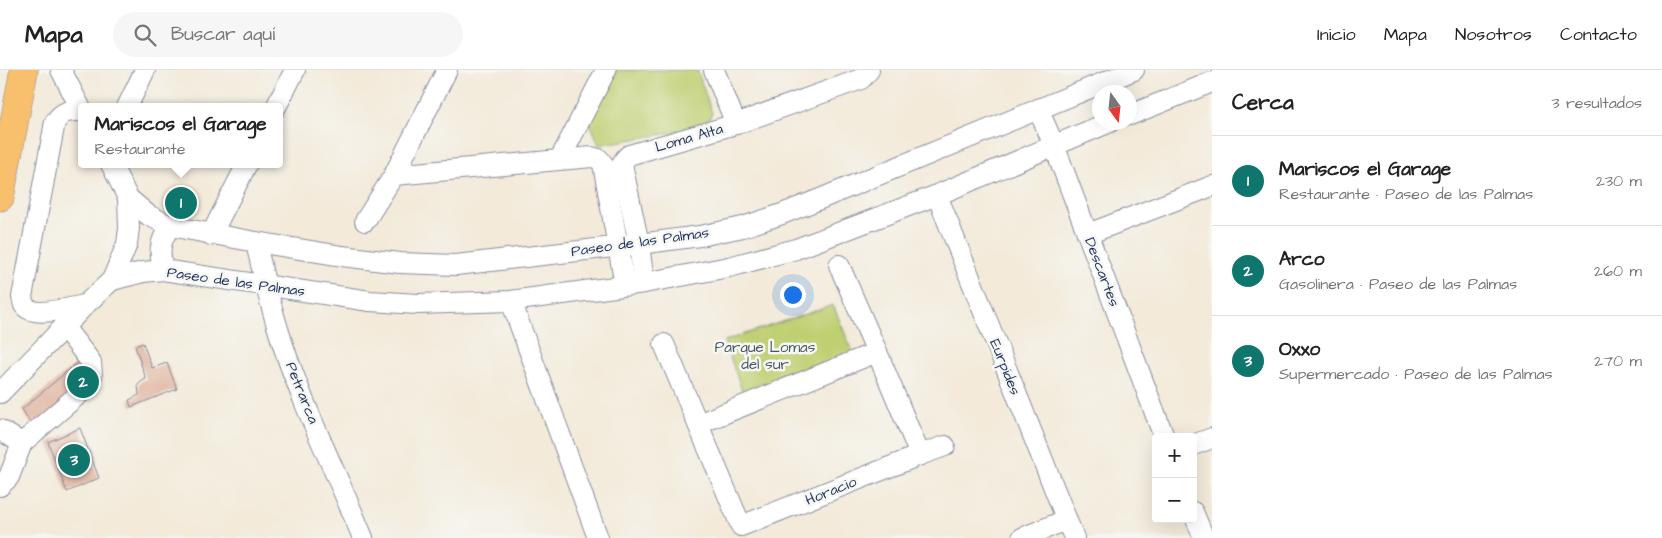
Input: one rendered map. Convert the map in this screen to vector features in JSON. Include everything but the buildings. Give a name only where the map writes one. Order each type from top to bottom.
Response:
[{"type":"highway","points":[[0,198],[24,70]]},
{"type":"street","points":[[61,70],[78,103]]},
{"type":"street","points":[[129,103],[145,70]]},
{"type":"street","points":[[278,103],[295,70]]},
{"type":"street","points":[[365,221],[394,175],[447,70]]},
{"type":"street","points":[[560,159],[606,70]]},
{"type":"street","points":[[714,70],[736,124]]},
{"type":"street","name":"Loma Alta","points":[[644,283],[639,244],[622,164],[629,155],[736,124],[861,79],[870,70]]},
{"type":"street","name":"Paseo de las Palmas","points":[[113,168],[128,198],[148,215],[170,226],[211,235],[342,256],[400,262],[456,264],[639,244],[743,227],[782,214],[1134,70]]},
{"type":"street","points":[[1137,112],[1212,82]]},
{"type":"street","name":"Descartes","points":[[1038,109],[1054,145],[1163,433]]},
{"type":"street","points":[[78,111],[68,111],[60,115],[55,122],[22,297],[25,306],[32,312],[85,305]]},
{"type":"street","name":"Paseo de las Palmas","points":[[112,280],[143,272],[163,270],[379,302],[435,304],[511,301],[644,283],[767,258],[823,239],[937,195],[1092,129]]},
{"type":"street","points":[[394,175],[560,159],[592,157],[599,159],[603,164],[624,285]]},
{"type":"street","points":[[211,235],[245,168]]},
{"type":"street","points":[[1088,234],[1212,186]]},
{"type":"street","name":"Eurpides","points":[[937,195],[1070,529]]},
{"type":"street","name":"Paseo de las Palmas","points":[[0,393],[85,305],[112,280],[127,244],[129,228],[128,198]]},
{"type":"street","points":[[163,270],[160,250],[164,235],[170,226]]},
{"type":"street","name":"Petrarca","points":[[256,242],[283,346],[363,538]]},
{"type":"street","points":[[839,265],[920,455]]},
{"type":"street","points":[[511,301],[598,538]]},
{"type":"street","points":[[0,486],[9,477],[22,443],[86,388],[92,376],[91,362],[64,327]]},
{"type":"street","name":"Horacio","points":[[664,344],[743,532],[944,446]]},
{"type":"street","points":[[698,424],[877,352]]},
{"type":"street","points":[[0,430],[22,443]]},
{"type":"street","points":[[1197,444],[1212,438]]},
{"type":"street","points":[[1197,521],[1204,538]]},
{"type":"street","points":[[1022,538],[1070,529]]},
{"type":"green space","points":[[616,70],[697,70],[712,113],[705,127],[599,145],[590,123]]},
{"type":"green space","name":"Parque Lomas del sur","points":[[833,305],[854,355],[743,393],[724,341]]},
{"type":"place","name":"Mariscos el Garage","points":[[181,203]]},
{"type":"place","name":"Arco","points":[[83,382]]},
{"type":"place","name":"Oxxo","points":[[74,460]]}]
